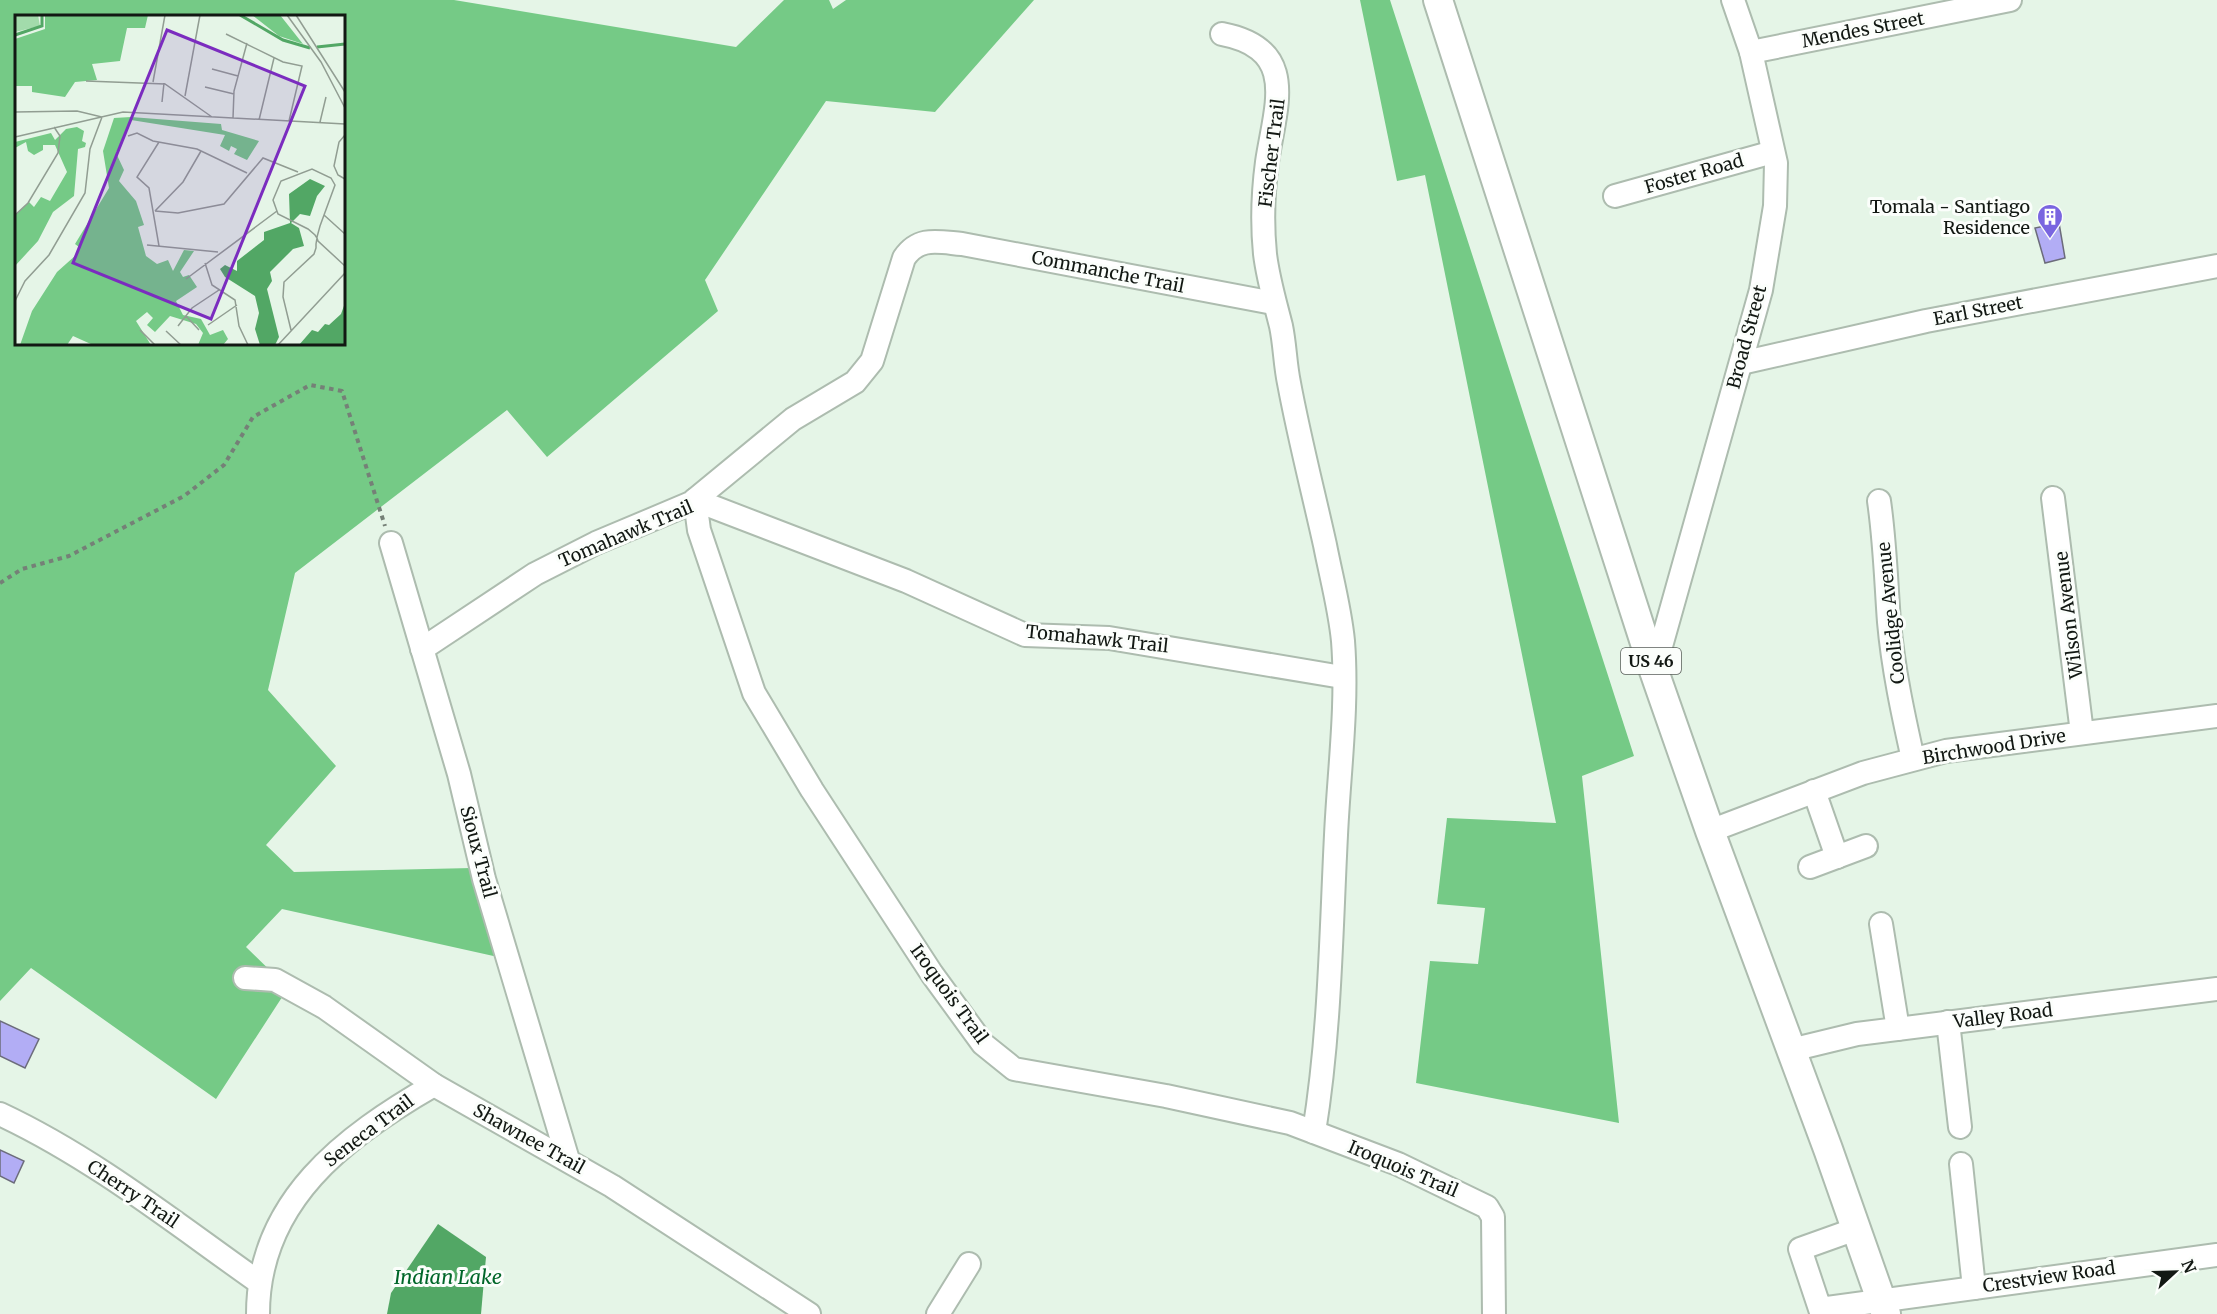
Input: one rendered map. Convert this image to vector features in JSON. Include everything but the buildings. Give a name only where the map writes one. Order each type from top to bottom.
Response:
[{"type":"main road","name":"US 46","points":[[1438,0],[1654,671],[1884,1307]]},
{"type":"street","name":"Broad Street","points":[[1654,671],[1761,290],[1775,206],[1773,152],[1751,52],[1733,0]]},
{"type":"street","name":"Mendes Street","points":[[1751,52],[2010,0]]},
{"type":"street","name":"Fischer Trail","points":[[1222,34],[1236,37],[1253,45],[1266,57],[1275,72],[1279,90],[1267,164],[1263,209],[1265,254],[1273,303]]},
{"type":"street","name":"Foster Road","points":[[1615,196],[1773,152]]},
{"type":"street","name":"Commanche Trail","points":[[695,500],[793,419],[863,376],[872,361],[904,258],[915,244],[924,241],[962,244],[1273,303]]},
{"type":"street","name":"Earl Street","points":[[1741,363],[1926,321],[2217,266]]},
{"type":"street","points":[[1273,303],[1281,327],[1288,382],[1331,575],[1343,640],[1325,1065],[1314,1132]]},
{"type":"street","name":"Wilson Avenue","points":[[2053,498],[2082,733]]},
{"type":"street","name":"Tomahawk Trail","points":[[422,649],[536,574],[596,543],[695,500],[906,581],[1025,635],[1109,638],[1342,677]]},
{"type":"street","name":"Iroquois Trail","points":[[695,500],[699,530],[754,693],[819,799],[932,974],[983,1044],[1014,1069],[1166,1096],[1290,1122],[1398,1164],[1487,1207],[1493,1217],[1494,1314]]},
{"type":"street","name":"Coolidge Avenue","points":[[1879,501],[1886,549],[1889,623],[1900,698],[1913,759]]},
{"type":"street","name":"Sioux Trail","points":[[391,543],[459,774],[484,879],[568,1160]]},
{"type":"street","name":"Birchwood Drive","points":[[1710,831],[1863,773],[1946,751],[2217,716]]},
{"type":"street","points":[[1814,791],[1837,857]]},
{"type":"street","points":[[1810,867],[1866,846]]},
{"type":"street","points":[[1881,924],[1898,1029]]},
{"type":"street","name":"Shawnee Trail","points":[[245,978],[275,980],[324,1007],[434,1085],[568,1160],[809,1314]]},
{"type":"street","name":"Valley Road","points":[[1791,1050],[1857,1034],[2217,989]]},
{"type":"street","points":[[1948,1022],[1960,1127]]},
{"type":"street","name":"Seneca Trail","points":[[258,1314],[263,1263],[284,1214],[304,1184],[350,1141],[434,1085]]},
{"type":"street","name":"Cherry Trail","points":[[0,1114],[28,1127],[103,1173],[260,1283]]},
{"type":"street","points":[[1961,1164],[1974,1288]]},
{"type":"street","name":"Crestview Road","points":[[1856,1229],[1800,1249],[1820,1309],[1884,1307],[1974,1288],[2217,1255]]},
{"type":"street","points":[[938,1314],[969,1264]]},
{"type":"path","points":[[0,583],[22,569],[69,556],[184,496],[224,465],[253,417],[310,385],[342,391],[391,543]]},
{"type":"shaded area","points":[[0,0],[454,0],[736,47],[784,0],[829,0],[833,9],[846,0],[1034,0],[935,112],[826,101],[705,280],[718,311],[547,457],[507,410],[295,573],[268,690],[336,766],[266,845],[294,872],[472,868],[498,957],[282,909],[246,947],[288,988],[216,1099],[31,968],[0,1001]]},
{"type":"shaded area","points":[[1360,0],[1390,0],[1634,756],[1582,776],[1619,1123],[1416,1083],[1430,961],[1478,964],[1485,908],[1437,904],[1447,818],[1556,823],[1425,175],[1397,181]]},
{"type":"water","name":"Indian Lake","points":[[438,1224],[486,1257],[481,1314],[387,1314],[391,1293]]},
{"type":"place","name":"Tomala - Santiago Residence","points":[[2050,240]]}]
